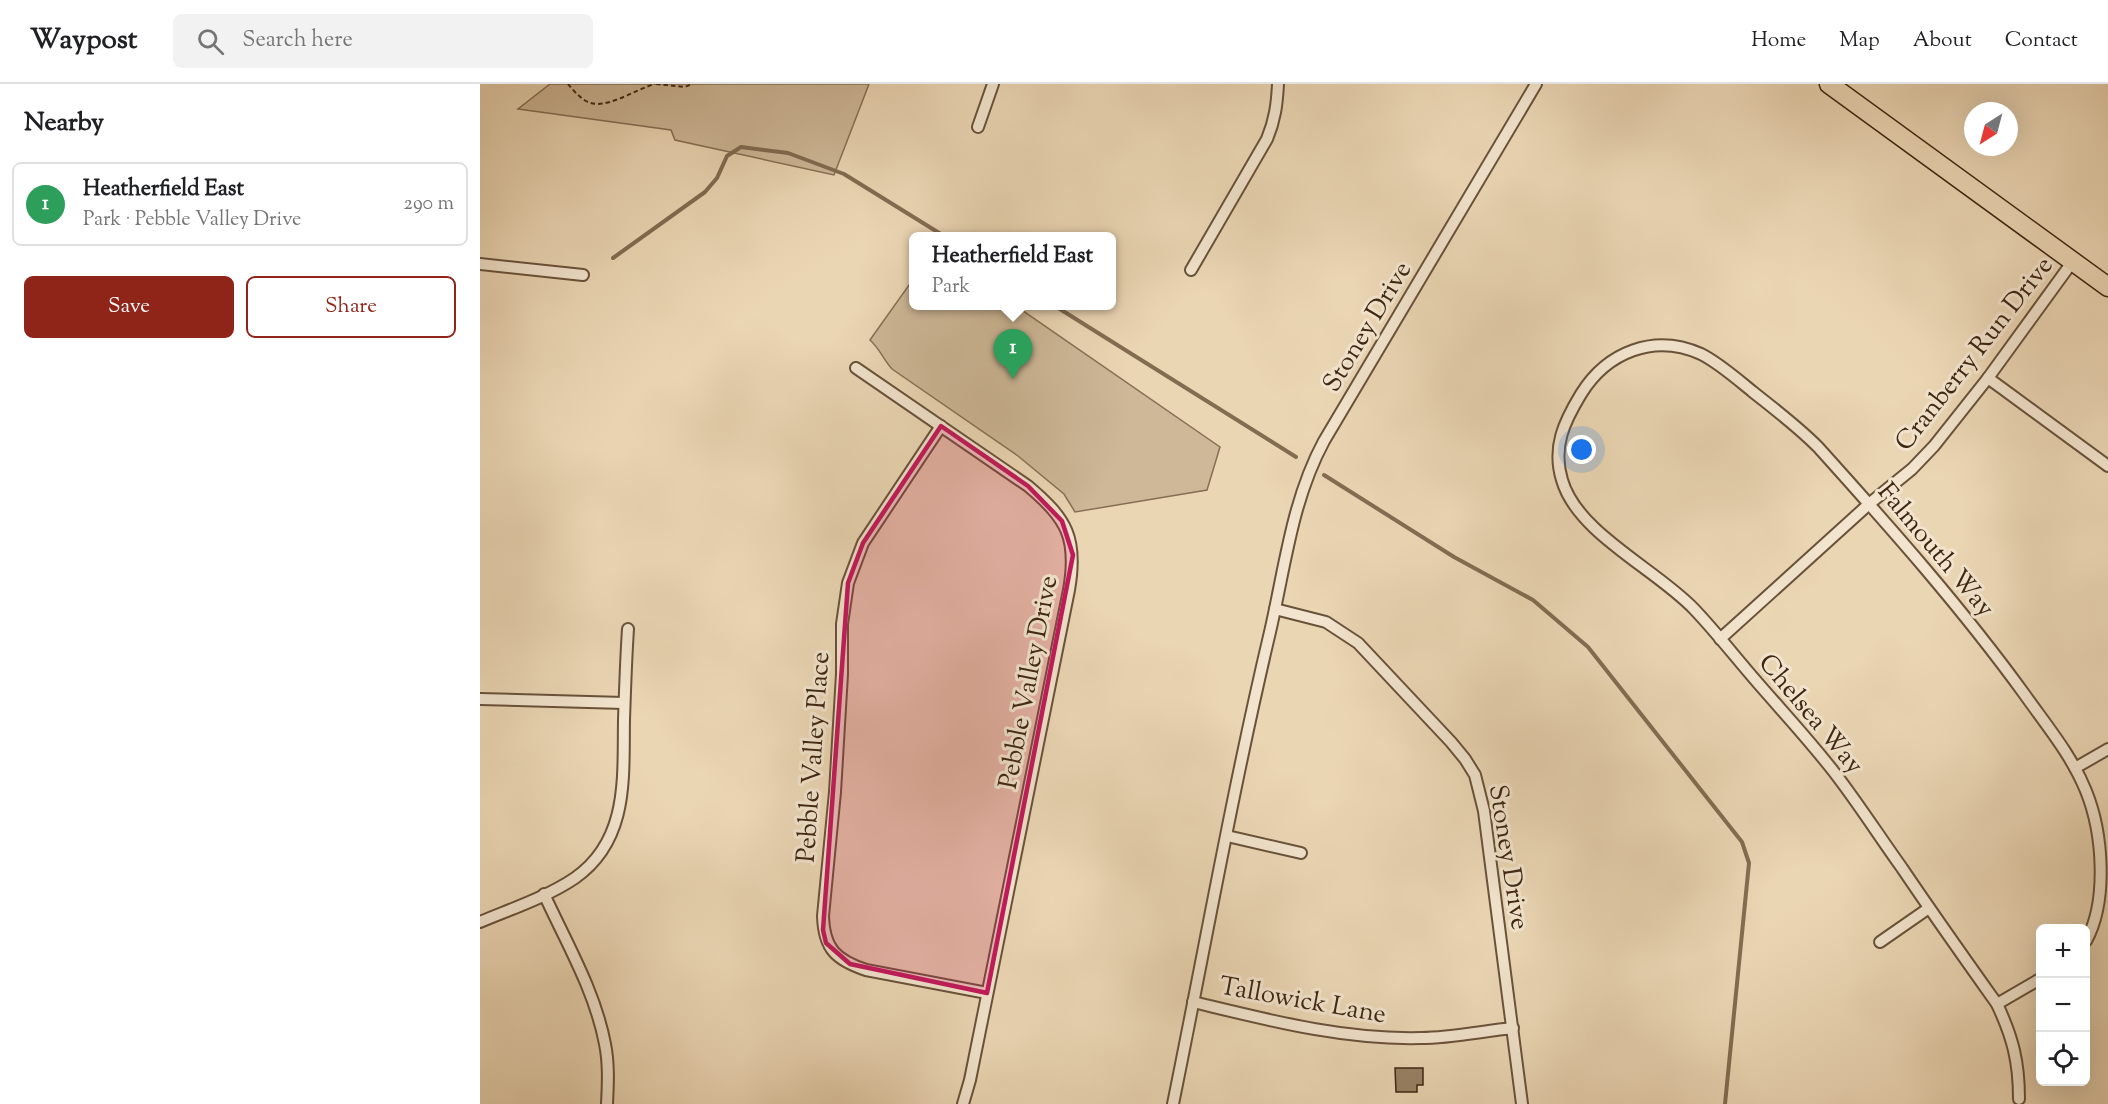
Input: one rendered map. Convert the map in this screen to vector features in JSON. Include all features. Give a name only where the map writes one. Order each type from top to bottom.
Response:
[{"type":"highway","points":[[1829,84],[2108,287]]},
{"type":"street","points":[[978,127],[993,84]]},
{"type":"street","points":[[1191,270],[1267,139],[1274,122],[1278,84]]},
{"type":"street","name":"Stoney Drive","points":[[1173,1104],[1255,693],[1296,506],[1314,459],[1536,84]]},
{"type":"street","name":"Cranberry Run Drive","points":[[1720,639],[1869,504],[1912,469],[1934,446],[1988,378],[2073,261]]},
{"type":"street","points":[[480,264],[583,275]]},
{"type":"street","name":"Falmouth Way","points":[[1585,388],[1614,358],[1633,350],[1657,345],[1678,347],[1702,355],[1797,427],[1869,504],[1971,623],[2075,768],[2094,812],[2099,838],[2103,917],[2090,934]]},
{"type":"street","name":"Pebble Valley Drive","points":[[856,368],[1028,486],[1049,504],[1062,521],[1070,539],[1073,555],[1066,602],[970,1080],[963,1104]]},
{"type":"street","points":[[1988,378],[2108,466]]},
{"type":"street","name":"Chelsea Way","points":[[1585,388],[1571,411],[1559,440],[1558,457],[1561,478],[1576,509],[1593,527],[1680,595],[1835,773],[1997,1004],[2009,1029],[2015,1050],[2019,1071],[2019,1099]]},
{"type":"street","name":"Pebble Valley Place","points":[[941,426],[863,543],[848,583],[842,624],[836,783],[823,930],[826,943],[850,964],[866,970],[987,993]]},
{"type":"street","name":"Stoney Drive","points":[[1275,609],[1326,622],[1358,643],[1451,742],[1475,775],[1484,811],[1522,1104]]},
{"type":"street","points":[[480,922],[544,894],[576,877],[605,847],[612,833],[622,796],[628,628]]},
{"type":"street","points":[[480,699],[624,703]]},
{"type":"street","points":[[2075,768],[2108,749]]},
{"type":"street","points":[[1227,836],[1301,853]]},
{"type":"street","points":[[544,894],[591,996],[600,1022],[608,1068],[607,1104]]},
{"type":"street","points":[[1881,942],[1929,908]]},
{"type":"street","points":[[1997,1004],[2036,982]]},
{"type":"street","name":"Tallowick Lane","points":[[1193,1002],[1302,1028],[1385,1038],[1423,1038],[1513,1028]]},
{"type":"path","points":[[568,84],[587,102],[595,104],[606,104],[642,87],[656,84],[685,87],[692,84]]},
{"type":"highlighted area","points":[[941,426],[1028,486],[1062,521],[1073,555],[987,993],[850,964],[826,943],[823,930],[848,583],[863,543]]},
{"type":"shaded area","points":[[550,84],[869,84],[834,175],[675,140],[671,130],[518,109]]},
{"type":"shaded area","points":[[909,285],[909,310],[1022,310],[1220,447],[1207,490],[1075,512],[1064,494],[1018,456],[892,369],[870,340]]},
{"type":"building","points":[[1395,1068],[1423,1068],[1423,1085],[1417,1085],[1417,1092],[1396,1092]]},
{"type":"waterway","points":[[613,258],[705,192],[717,178],[727,156],[741,147],[788,153],[844,174],[938,232]]},
{"type":"waterway","points":[[1061,310],[1296,457]]},
{"type":"waterway","points":[[1324,475],[1454,557],[1533,600],[1588,647],[1742,842],[1749,863],[1725,1104]]},
{"type":"place","name":"Heatherfield East","points":[[1013,379]]}]
